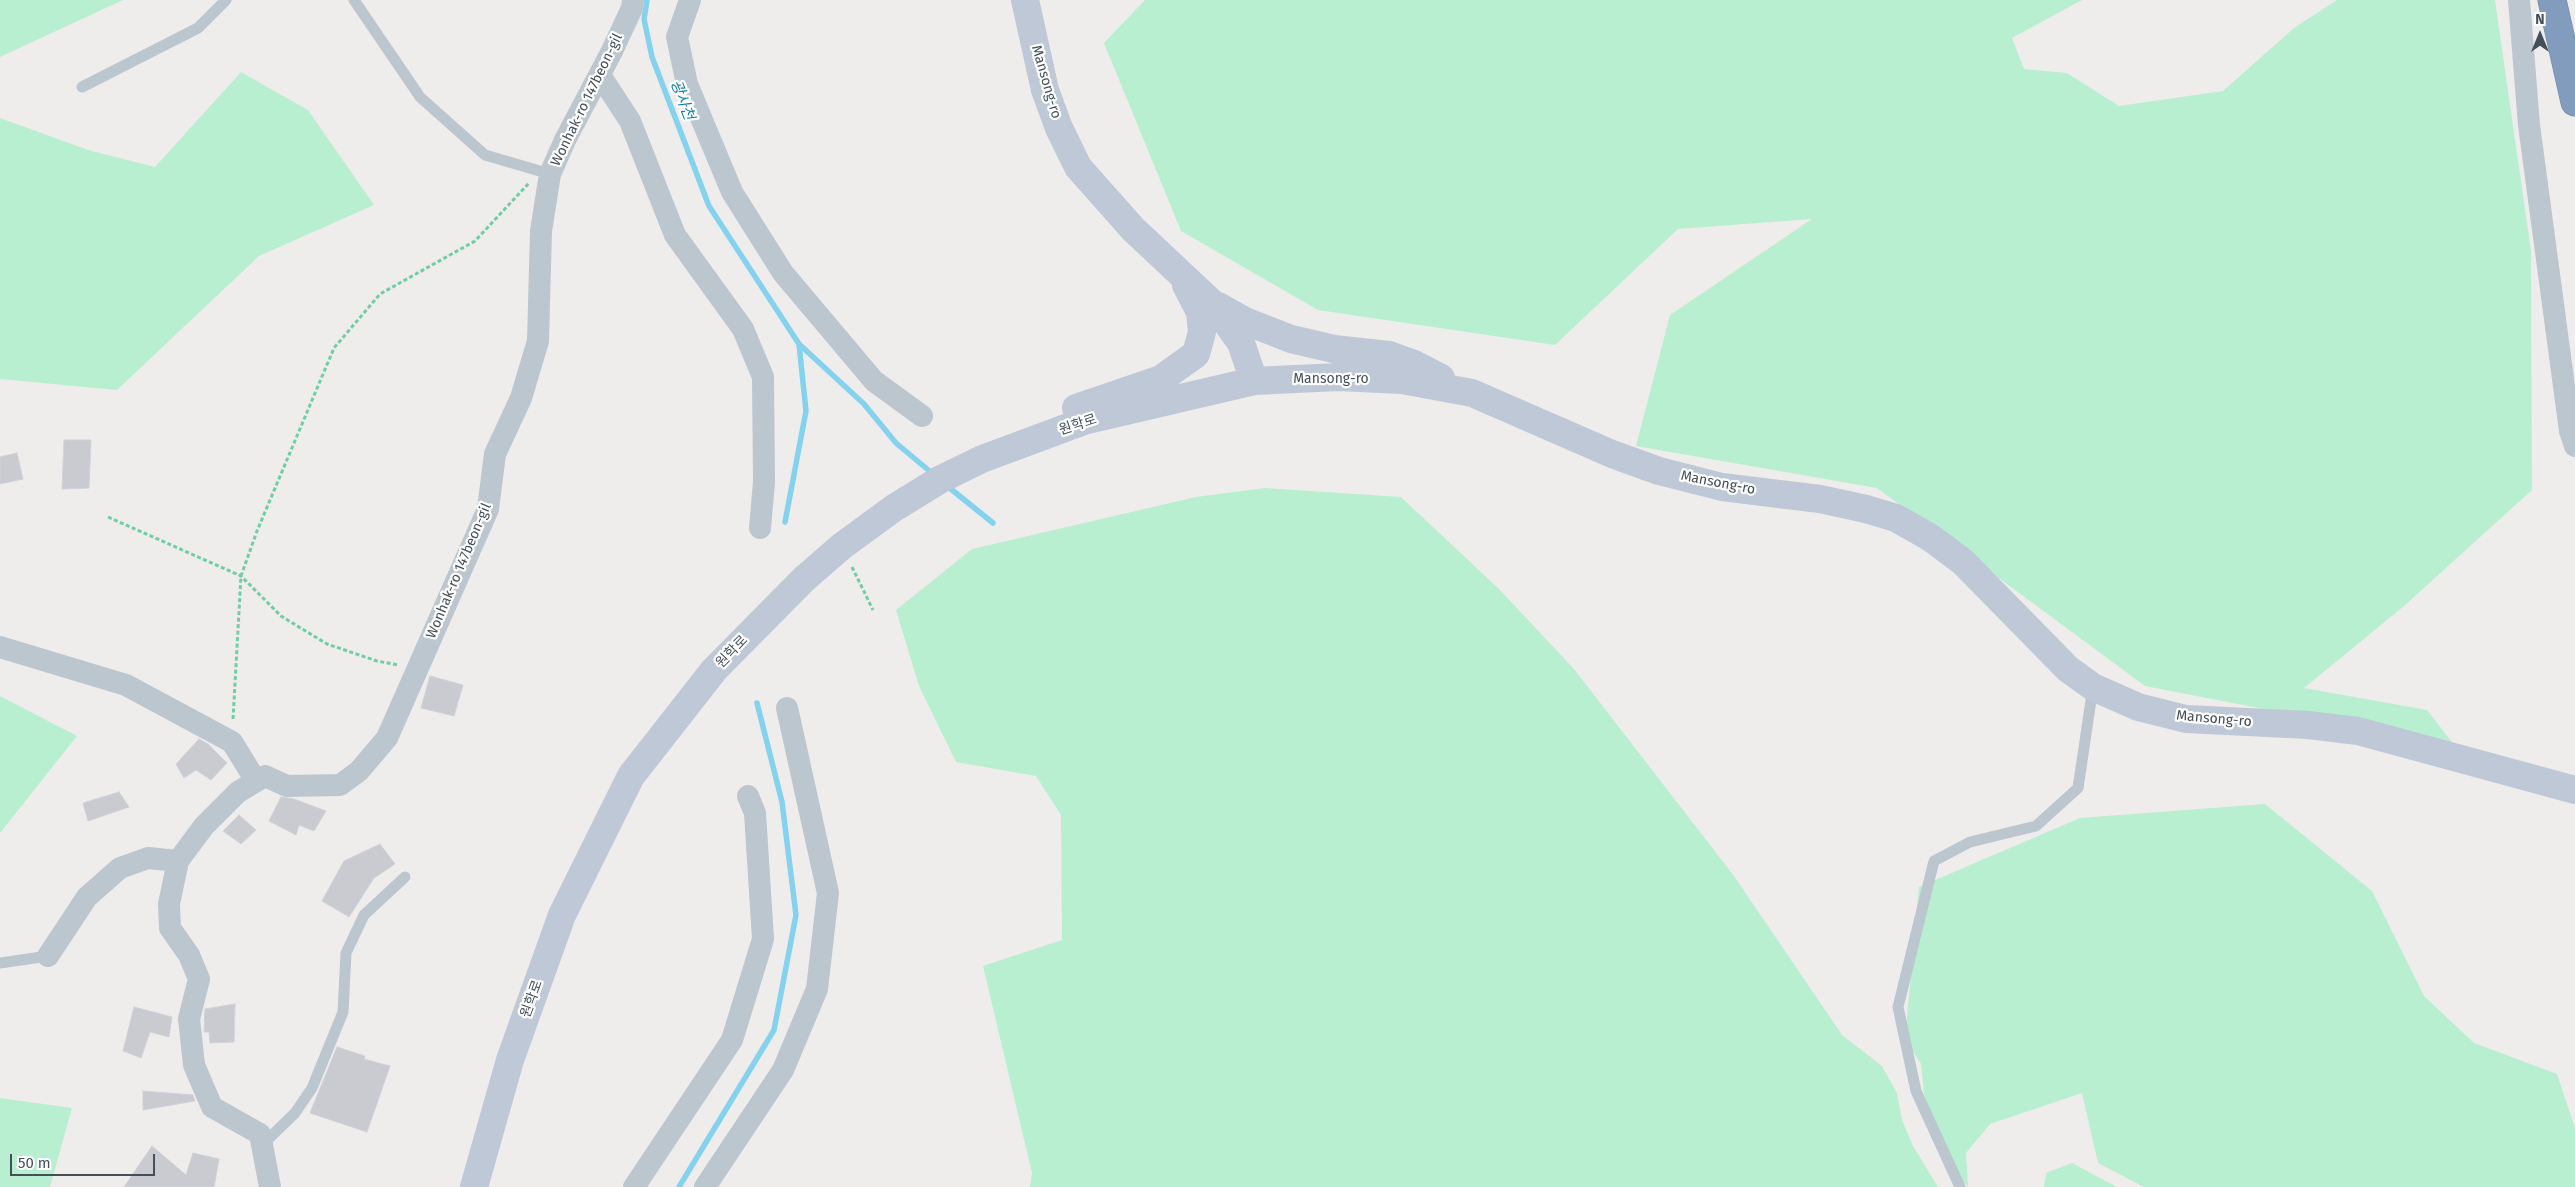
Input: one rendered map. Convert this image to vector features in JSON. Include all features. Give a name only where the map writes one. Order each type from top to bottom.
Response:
[{"type":"highway","points":[[2552,0],[2575,102]]},
{"type":"street","name":"Wonhak-ro 147beon-gil","points":[[256,781],[265,776],[287,786],[340,785],[358,771],[386,738],[488,508],[495,454],[521,398],[538,341],[541,231],[550,174],[565,140],[600,75],[632,8],[633,0]]},
{"type":"street","points":[[690,0],[677,37],[685,75],[732,192],[783,274],[874,381],[922,416]]},
{"type":"street","name":"Mansong-ro","points":[[1025,0],[1045,90],[1059,128],[1078,167],[1127,223],[1214,305],[1241,343],[1254,381],[1339,377],[1402,380],[1472,393],[1612,454],[1660,471],[1722,487],[1820,499],[1866,508],[1896,518],[1931,538],[1963,562],[2068,669],[2093,687],[2138,707],[2186,719],[2308,725],[2358,731],[2575,790]]},
{"type":"street","points":[[2519,0],[2529,125],[2570,431],[2575,446]]},
{"type":"street","points":[[600,75],[630,121],[675,235],[743,329],[763,377],[764,482],[760,528]]},
{"type":"street","points":[[1020,445],[1082,404],[1161,379],[1196,354],[1202,332],[1200,312],[1181,274]]},
{"type":"street","points":[[1214,305],[1245,321],[1291,339],[1334,349],[1388,355],[1414,364],[1472,393]]},
{"type":"street","name":"원학로","points":[[474,1187],[510,1060],[562,915],[631,776],[714,670],[804,579],[842,546],[894,508],[941,479],[982,459],[1088,420],[1254,381]]},
{"type":"street","points":[[0,647],[126,686],[232,742],[256,781],[238,792],[204,826],[178,860],[169,904],[170,928],[188,955],[199,979],[188,1020],[194,1065],[212,1107],[260,1134],[270,1187]]},
{"type":"street","points":[[705,1187],[783,1070],[816,989],[828,893],[787,708]]},
{"type":"street","points":[[634,1187],[732,1040],[763,939],[755,813],[748,796]]},
{"type":"street","points":[[48,956],[87,897],[120,868],[148,858],[178,860]]},
{"type":"lane","points":[[82,87],[198,28],[226,0]]},
{"type":"lane","points":[[354,0],[420,96],[478,149],[485,155],[550,174]]},
{"type":"lane","points":[[1960,1187],[1916,1091],[1898,1007],[1934,861],[1970,842],[2036,826],[2078,788],[2093,687]]},
{"type":"lane","points":[[262,1145],[295,1113],[312,1088],[343,1012],[346,953],[364,915],[405,877]]},
{"type":"lane","points":[[0,963],[48,956]]},
{"type":"path","points":[[232,742],[240,576],[334,348],[380,294],[475,241],[526,184],[550,174]]},
{"type":"path","points":[[108,517],[240,576],[281,616],[327,644],[377,661],[417,668]]},
{"type":"path","points":[[842,546],[873,610]]},
{"type":"green space","points":[[0,0],[123,0],[0,57]]},
{"type":"green space","points":[[1145,0],[2082,0],[2012,38],[2024,69],[2067,73],[2119,106],[2223,91],[2294,28],[2337,0],[2495,0],[2531,251],[2532,490],[2404,606],[2304,688],[2427,710],[2455,746],[2145,686],[1877,488],[1636,446],[1670,315],[1812,219],[1678,229],[1555,345],[1318,310],[1181,231],[1104,43]]},
{"type":"green space","points":[[241,72],[308,110],[374,205],[259,256],[117,390],[0,379],[0,118],[88,150],[155,167]]},
{"type":"green space","points":[[1265,488],[1401,497],[1499,589],[1574,669],[1734,876],[1842,1035],[1882,1066],[1897,1093],[1902,1120],[1913,1146],[1938,1187],[1030,1187],[1032,1173],[983,966],[1062,940],[1061,815],[1036,776],[956,762],[919,686],[896,610],[972,549],[1196,497]]},
{"type":"green space","points":[[0,696],[77,736],[0,833]]},
{"type":"green space","points":[[2265,804],[2372,891],[2424,996],[2474,1043],[2557,1074],[2575,1128],[2575,1187],[2144,1187],[2098,1163],[2082,1093],[1990,1124],[1966,1153],[1968,1187],[1947,1163],[1925,1102],[1921,1064],[1905,1039],[1919,887],[2080,818]]},
{"type":"green space","points":[[0,1098],[72,1108],[50,1187],[0,1187]]},
{"type":"green space","points":[[2072,1163],[2117,1187],[2044,1187],[2046,1173]]},
{"type":"building","points":[[64,440],[91,440],[89,488],[62,489]]},
{"type":"building","points":[[17,453],[23,479],[0,484],[0,457]]},
{"type":"building","points":[[430,676],[463,685],[454,716],[421,708]]},
{"type":"building","points":[[199,739],[208,744],[227,763],[211,780],[196,770],[184,778],[176,764]]},
{"type":"building","points":[[119,792],[129,807],[88,821],[83,803]]},
{"type":"building","points":[[281,797],[294,799],[326,811],[314,831],[299,825],[296,835],[269,821]]},
{"type":"building","points":[[239,815],[256,830],[241,844],[223,831]]},
{"type":"building","points":[[380,844],[395,864],[374,878],[349,917],[322,901],[344,861]]},
{"type":"building","points":[[235,1004],[234,1042],[210,1043],[209,1032],[204,1032],[205,1009]]},
{"type":"building","points":[[134,1007],[172,1017],[169,1037],[150,1032],[141,1058],[123,1051]]},
{"type":"building","points":[[337,1047],[365,1056],[364,1059],[390,1066],[367,1132],[310,1113]]},
{"type":"building","points":[[143,1091],[193,1095],[195,1101],[143,1110]]},
{"type":"building","points":[[152,1146],[186,1175],[193,1153],[219,1159],[214,1187],[124,1187]]},
{"type":"waterway","name":"광사천","points":[[647,0],[644,19],[652,57],[709,206],[799,344],[806,411],[785,522]]},
{"type":"waterway","points":[[799,344],[864,404],[896,443],[933,474]]},
{"type":"waterway","points":[[946,485],[993,523]]},
{"type":"waterway","points":[[679,1187],[774,1030],[796,915],[782,802],[757,703]]}]
